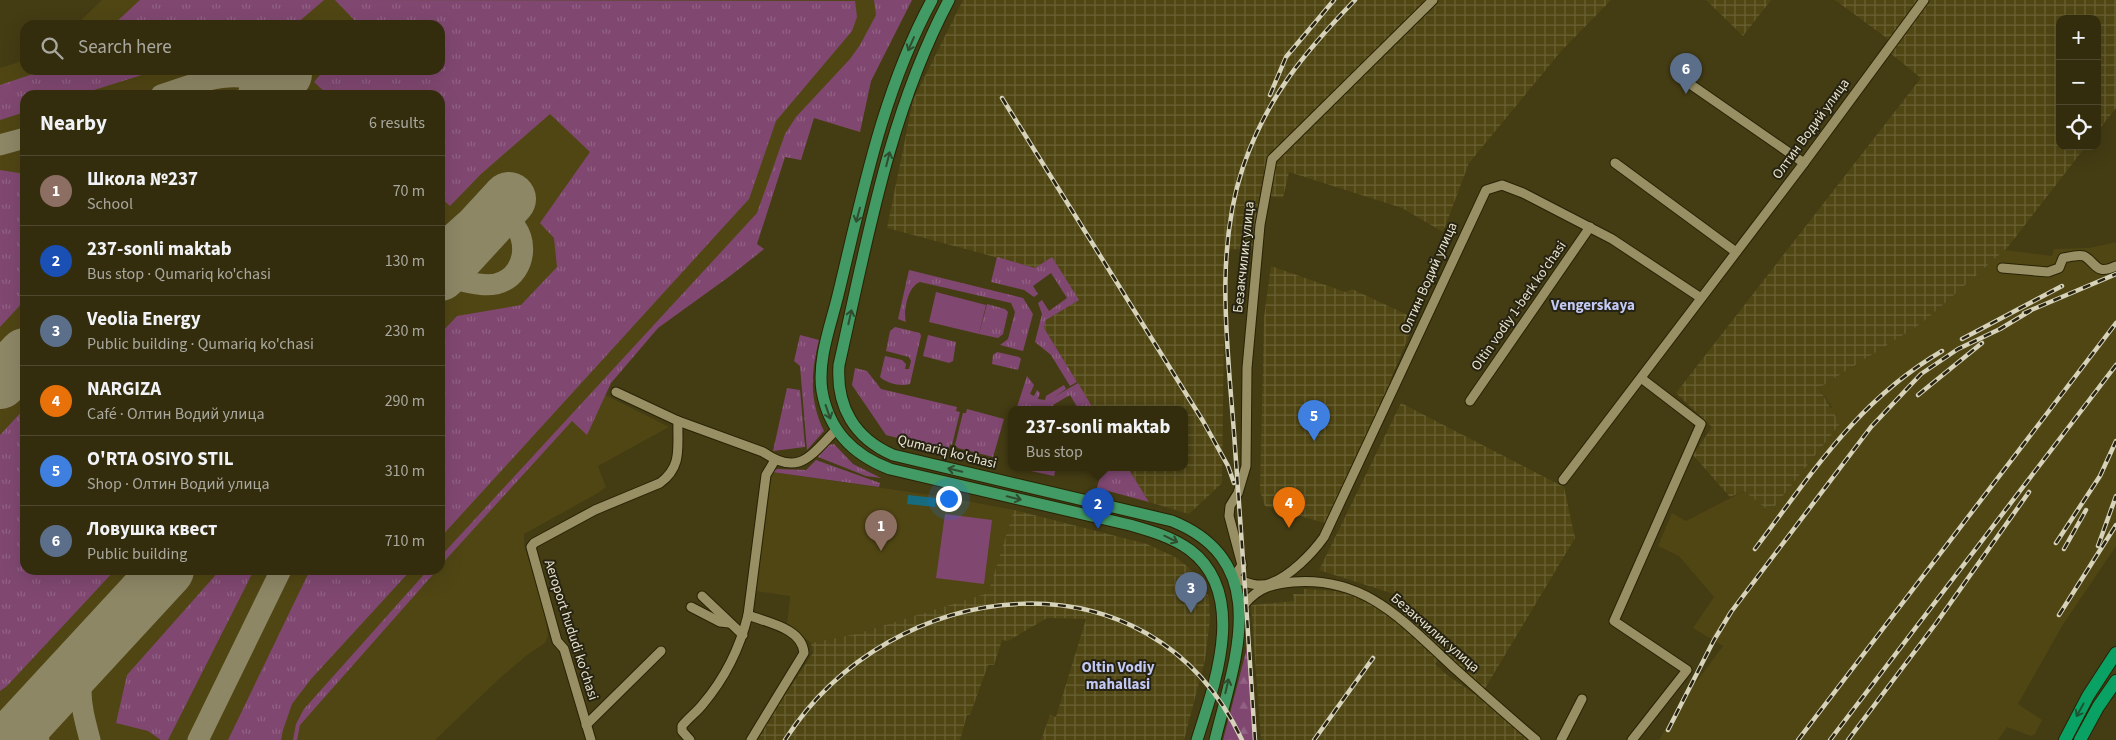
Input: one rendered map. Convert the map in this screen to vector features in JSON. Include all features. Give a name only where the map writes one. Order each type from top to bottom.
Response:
[{"type":"highway","points":[[2064,740],[2088,696],[2116,653]]},
{"type":"highway","points":[[2080,740],[2115,683]]},
{"type":"main road","name":"Qumariq ko'chasi","points":[[932,0],[920,23],[894,85],[882,121],[851,240],[821,373],[824,398],[836,430],[856,451],[884,466],[1159,534],[1183,546],[1198,558],[1215,580],[1223,608],[1218,660],[1198,740]]},
{"type":"main road","name":"Qumariq ko'chasi","points":[[949,0],[922,56],[900,114],[866,244],[839,365],[839,387],[847,416],[861,434],[886,452],[1181,525],[1214,547],[1227,563],[1234,577],[1239,612],[1236,650],[1215,740]]},
{"type":"main road","points":[[851,240],[866,244]]},
{"type":"main road","points":[[989,492],[992,479]]},
{"type":"main road","points":[[1204,719],[1219,722]]},
{"type":"street","name":"Безакчилик улица","points":[[1234,577],[1242,565],[1229,516],[1230,506],[1238,493],[1246,466],[1247,368],[1260,225],[1272,158],[1433,0]]},
{"type":"street","name":"Олтин Водий улица","points":[[1563,480],[1804,163],[1924,0]]},
{"type":"street","points":[[1690,84],[1804,163]]},
{"type":"street","points":[[1615,163],[1736,252]]},
{"type":"street","name":"Олтин Водий улица","points":[[1239,612],[1252,596],[1303,559],[1320,542],[1333,521],[1483,193],[1496,185],[1508,186],[1612,239],[1701,298]]},
{"type":"street","name":"Oltin vodiy 1-berk ko'chasi","points":[[1470,401],[1590,227]]},
{"type":"street","points":[[2002,268],[2048,272],[2059,268],[2063,258],[2078,256],[2085,256],[2097,268],[2109,269],[2116,266]]},
{"type":"street","points":[[1632,740],[1687,670],[1614,621],[1701,424],[1640,378]]},
{"type":"street","points":[[616,392],[678,421],[763,452],[775,460],[789,464],[796,464],[810,456],[836,430]]},
{"type":"street","name":"Aeroport hududi ko'chasi","points":[[591,740],[564,649],[557,641],[531,547],[534,543],[564,526],[660,483],[668,476],[677,462],[678,421]]},
{"type":"street","points":[[690,740],[682,731],[682,726],[703,705],[714,689],[729,665],[743,635],[748,615],[766,475],[775,460]]},
{"type":"street","points":[[1303,559],[1302,572],[1309,581]]},
{"type":"street","points":[[1234,577],[1252,584],[1270,584]]},
{"type":"street","name":"Безакчилик улица","points":[[1270,584],[1309,581],[1335,583],[1377,601],[1536,740]]},
{"type":"street","points":[[702,596],[743,635]]},
{"type":"street","points":[[691,608],[720,622],[730,623]]},
{"type":"street","points":[[748,615],[796,635],[802,642],[804,653],[751,740]]},
{"type":"street","name":"Aeroport hududi ko'chasi","points":[[586,725],[661,651]]},
{"type":"street","points":[[1561,740],[1582,699]]},
{"type":"shaded area","points":[[102,0],[912,0],[871,81],[860,132],[814,118],[801,160],[785,157],[757,244],[764,249],[730,276],[658,327],[611,383],[605,395],[669,427],[598,466],[606,487],[598,493],[524,534],[524,545],[544,606],[548,636],[545,643],[527,655],[500,678],[435,740],[0,740],[0,68],[20,62],[20,75],[445,75],[445,20],[81,20]]},
{"type":"shaded area","points":[[963,0],[1611,0],[1562,50],[1469,163],[1443,232],[1402,208],[1289,172],[1283,198],[1270,196],[1261,250],[1225,249],[1222,483],[1189,514],[1149,502],[1130,471],[1188,471],[1188,406],[1092,406],[1044,328],[1046,320],[1078,300],[1052,257],[1036,268],[887,228],[913,100]]},
{"type":"shaded area","points":[[1706,0],[1771,0],[1743,36]]},
{"type":"shaded area","points":[[1835,0],[2116,0],[2116,108],[2101,127],[2101,15],[2056,15],[2056,150],[2083,150],[2007,248],[1922,323],[1819,388],[1840,424],[1770,512],[1744,491],[1730,497],[1693,455],[1712,427],[1676,393],[1921,78],[1884,48],[1888,39]]},
{"type":"shaded area","points":[[2116,242],[2116,546],[2062,626],[2018,704],[2042,720],[2035,734],[2031,736],[2007,727],[1998,740],[1659,740],[1680,704],[1723,646],[1693,628],[1714,597],[1679,556],[1658,546],[1672,513],[1686,521],[1744,491],[1770,512],[1840,424],[1830,409],[1832,407],[1819,388],[1922,323],[2004,250],[2052,256],[2054,249],[2089,248]]},
{"type":"shaded area","points":[[1271,266],[1345,292],[1352,289],[1416,319],[1392,376],[1389,391],[1328,524],[1265,506],[1260,491],[1264,317]]},
{"type":"shaded area","points":[[1401,403],[1564,487],[1575,538],[1484,690],[1406,619],[1397,595],[1319,570]]},
{"type":"shaded area","points":[[772,472],[951,498],[1014,510],[988,593],[856,634],[811,643],[787,624],[790,596],[756,591]]},
{"type":"shaded area","points":[[1014,510],[1147,544],[1177,558],[1195,573],[1209,597],[1210,620],[1205,660],[1184,740],[1041,740],[1050,715],[1056,717],[1086,619],[1047,618],[1008,641],[1002,640],[994,665],[988,665],[970,715],[967,715],[960,740],[755,740],[813,653],[811,643],[856,634],[988,593]]},
{"type":"shaded area","points":[[1304,589],[1336,591],[1362,598],[1394,620],[1439,659],[1435,664],[1447,675],[1492,706],[1527,740],[1261,740],[1251,605],[1294,601],[1293,594],[1304,594]]},
{"type":"green space","points":[[140,0],[324,0],[301,20],[118,20]]},
{"type":"green space","points":[[335,0],[855,1],[857,17],[852,31],[776,121],[749,199],[445,533],[445,329],[457,316],[521,305],[557,267],[554,238],[540,223],[590,152],[550,114],[481,174],[450,206],[445,202],[445,90],[323,90],[314,82],[320,75],[445,75],[445,20],[354,20]]},
{"type":"green space","points":[[874,0],[912,0],[871,81],[860,132],[814,118],[801,160],[785,157],[757,244],[764,249],[658,328],[611,383],[587,435],[572,421],[445,561],[445,552],[757,213],[785,134],[796,117],[850,59],[876,15]]},
{"type":"green space","points":[[30,75],[142,75],[94,90],[20,90],[20,114],[0,120],[0,85]]},
{"type":"green space","points":[[0,170],[20,173],[20,305],[0,327]]},
{"type":"green space","points":[[997,257],[1035,268],[1052,257],[1079,300],[1046,320],[1044,328],[1077,382],[1070,386],[1051,355],[1035,342],[1042,314],[1038,303],[1042,300],[1049,311],[1067,298],[1051,273],[1033,286],[1038,294],[1034,297],[1024,290],[991,282]]},
{"type":"green space","points":[[909,270],[1023,298],[1033,314],[1023,351],[1000,345],[1008,339],[1015,312],[1011,303],[920,282],[912,288],[907,299],[906,322],[898,319]]},
{"type":"green space","points":[[936,292],[986,305],[979,334],[929,322]]},
{"type":"green space","points":[[987,304],[1005,309],[1008,312],[1003,334],[998,338],[979,334]]},
{"type":"green space","points":[[895,327],[920,333],[921,336],[910,384],[894,384],[880,377],[885,356],[902,360],[906,364],[905,369],[909,369],[911,361],[909,357],[886,351],[890,331]]},
{"type":"green space","points":[[800,335],[819,340],[814,363],[813,386],[816,408],[824,431],[807,450],[800,366],[794,361]]},
{"type":"green space","points":[[928,335],[956,342],[953,361],[949,363],[923,356]]},
{"type":"green space","points":[[997,352],[1019,357],[1021,359],[1018,370],[992,364],[993,355]]},
{"type":"green space","points":[[855,368],[867,371],[881,389],[957,407],[956,411],[960,412],[952,445],[950,444],[949,448],[942,446],[941,449],[886,435],[852,385]]},
{"type":"green space","points":[[1027,376],[1034,385],[1030,394],[1034,396],[1037,390],[1040,393],[1038,399],[1045,400],[1046,396],[1064,385],[1066,389],[1054,397],[1078,383],[1092,406],[1077,406],[1070,395],[1054,406],[1017,406]]},
{"type":"green space","points":[[787,388],[800,390],[805,447],[773,451]]},
{"type":"green space","points":[[967,409],[1004,419],[993,457],[958,448],[955,445],[963,413],[966,413]]},
{"type":"green space","points":[[20,413],[20,575],[110,575],[7,686],[0,691],[0,435]]},
{"type":"green space","points":[[834,444],[853,464],[881,478],[866,476],[818,457],[829,445]]},
{"type":"green space","points":[[816,460],[880,483],[879,487],[772,472],[777,469],[806,470]]},
{"type":"green space","points":[[1031,471],[1055,471],[1054,476]]},
{"type":"green space","points":[[1101,471],[1130,471],[1149,502],[1097,488]]},
{"type":"green space","points":[[945,514],[992,520],[984,584],[936,578]]},
{"type":"green space","points":[[216,575],[251,575],[168,740],[161,740],[148,731],[116,723],[127,675]]},
{"type":"green space","points":[[308,575],[406,575],[311,679],[292,704],[281,740],[228,740]]},
{"type":"green space","points":[[424,575],[433,575],[300,725],[297,740],[293,740],[296,724],[304,709]]},
{"type":"green space","points":[[1248,644],[1254,740],[1223,740]]},
{"type":"water","points":[[908,495],[936,498],[935,507],[907,504]]},
{"type":"taxiway","points":[[176,90],[224,77],[255,79],[278,90]]},
{"type":"taxiway","points":[[0,145],[20,139]]},
{"type":"taxiway","points":[[445,237],[476,215],[485,213],[496,214],[508,219],[516,227],[521,237],[523,249],[521,260],[516,270],[508,279],[496,284],[488,285],[459,280],[445,274]]},
{"type":"taxiway","points":[[198,740],[279,575]]},
{"type":"taxiway","points":[[90,740],[82,702],[82,679],[85,667],[99,643]]},
{"type":"taxiway","points":[[0,738],[39,740]]},
{"type":"runway","points":[[270,90],[284,75]]},
{"type":"runway","points":[[445,269],[509,199]]},
{"type":"runway","points":[[0,382],[20,360]]},
{"type":"runway","points":[[10,740],[162,575]]},
{"type":"railway","points":[[1270,95],[1286,57],[1334,0]]},
{"type":"railway","points":[[1255,740],[1227,342],[1226,271],[1228,236],[1234,201],[1243,167],[1263,119],[1303,58],[1355,0]]},
{"type":"railway","points":[[1002,98],[1203,421],[1228,466],[1234,483]]},
{"type":"railway","points":[[2024,313],[2116,274]]},
{"type":"railway","points":[[1962,339],[2062,286]]},
{"type":"railway","points":[[1668,730],[1714,640],[1731,612],[1871,427],[1921,374],[1958,349],[2000,329],[2030,311]]},
{"type":"railway","points":[[1798,740],[2116,323]]},
{"type":"railway","points":[[1918,395],[1982,343]]},
{"type":"railway","points":[[1755,549],[1817,466],[1861,415],[1885,392],[1942,351]]},
{"type":"railway","points":[[1830,740],[2116,365]]},
{"type":"railway","points":[[2056,543],[2100,476],[2116,441]]},
{"type":"railway","points":[[1848,740],[1937,622],[2029,492]]},
{"type":"railway","points":[[2098,546],[2116,496]]},
{"type":"railway","points":[[2064,549],[2086,510]]},
{"type":"railway","points":[[2059,615],[2116,525]]},
{"type":"railway","points":[[785,740],[831,684],[888,642],[952,615],[1019,604],[1085,610],[1147,634],[1200,677],[1242,740]]},
{"type":"railway","points":[[1314,740],[1373,658]]},
{"type":"place","name":"Ловушка квест","points":[[1686,94]]},
{"type":"place","name":"O'RTA OSIYO STIL","points":[[1314,441]]},
{"type":"place","name":"NARGIZA","points":[[1289,528]]},
{"type":"place","name":"237-sonli maktab","points":[[1098,529]]},
{"type":"place","name":"Школа №237","points":[[881,551]]},
{"type":"place","name":"Veolia Energy","points":[[1191,613]]},
{"type":"district","name":"Vengerskaya","points":[[1593,305]]},
{"type":"district","name":"Oltin Vodiy mahallasi","points":[[1118,676]]}]
